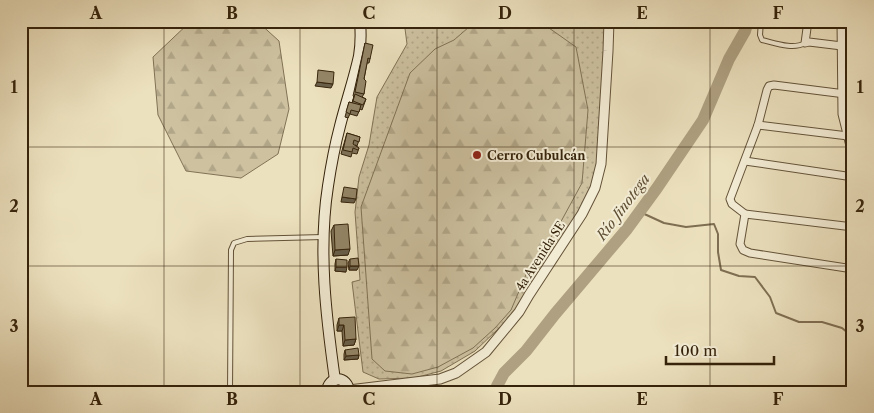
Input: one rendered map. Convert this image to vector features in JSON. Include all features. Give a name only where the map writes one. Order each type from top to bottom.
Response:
[{"type":"main road","points":[[336,380],[325,286],[324,217],[328,184],[340,126],[359,55],[360,21]]},
{"type":"main road","points":[[327,392],[330,383],[336,380],[345,382],[349,391]]},
{"type":"street","name":"4a Avenida SE","points":[[349,391],[440,379],[456,373],[486,352],[518,312],[582,214],[594,188],[601,164],[609,21]]},
{"type":"street","points":[[808,21],[805,43],[842,46]]},
{"type":"street","points":[[842,21],[843,114],[853,154]]},
{"type":"street","points":[[853,96],[774,85],[769,86],[758,125],[730,199],[732,204],[746,214],[853,227]]},
{"type":"street","points":[[758,125],[848,136]]},
{"type":"street","points":[[745,161],[853,177]]},
{"type":"street","points":[[746,214],[740,244],[743,250],[750,253],[853,269]]},
{"type":"lane","points":[[761,21],[760,35],[762,40],[789,46],[798,46],[805,43]]},
{"type":"lane","points":[[230,392],[231,250],[234,244],[247,238],[323,237]]},
{"type":"green space","points":[[191,21],[257,21],[279,41],[289,109],[278,154],[241,178],[186,171],[158,115],[153,57]]},
{"type":"green space","name":"Cerro Cubulcán","points":[[404,21],[608,21],[600,163],[594,187],[517,311],[475,351],[441,371],[414,378],[379,379],[363,372],[352,282],[360,280],[355,212],[359,177],[369,145],[377,97],[407,44]]},
{"type":"green space","name":"Cerro Cubulcán","points":[[476,21],[541,21],[542,25],[576,47],[588,110],[582,183],[558,227],[528,270],[511,310],[495,328],[473,348],[438,367],[412,374],[385,371],[372,359],[361,207],[410,73],[435,49],[454,40]]},
{"type":"building","points":[[365,43],[373,45],[370,59],[368,58],[364,79],[366,81],[364,94],[355,92]]},
{"type":"building","points":[[318,70],[334,72],[333,84],[317,82]]},
{"type":"building","points":[[355,94],[366,99],[363,105],[353,101]]},
{"type":"building","points":[[349,102],[361,105],[359,112],[351,110],[350,114],[346,112]]},
{"type":"building","points":[[347,133],[360,137],[359,142],[354,140],[353,144],[359,148],[358,150],[353,148],[352,152],[343,150]]},
{"type":"building","points":[[344,187],[357,189],[356,199],[342,197]]},
{"type":"building","points":[[348,224],[350,249],[335,250],[334,225]]},
{"type":"building","points":[[358,258],[359,266],[350,266],[350,259]]},
{"type":"building","points":[[336,259],[347,260],[347,267],[336,267]]},
{"type":"building","points":[[355,317],[356,339],[345,340],[344,325],[339,325],[339,318]]},
{"type":"building","points":[[358,348],[359,355],[346,356],[345,350]]},
{"type":"waterway","name":"Río Jinotega","points":[[500,392],[497,386],[504,373],[526,351],[627,229],[703,120],[729,59],[745,31],[748,21]]},
{"type":"waterway","points":[[640,212],[664,223],[686,227],[714,224],[718,234],[721,270],[739,276],[755,277],[770,297],[776,313],[799,322],[822,322],[842,328],[853,337]]},
{"type":"place","name":"Cerro Cubulcán","points":[[477,155]]}]
